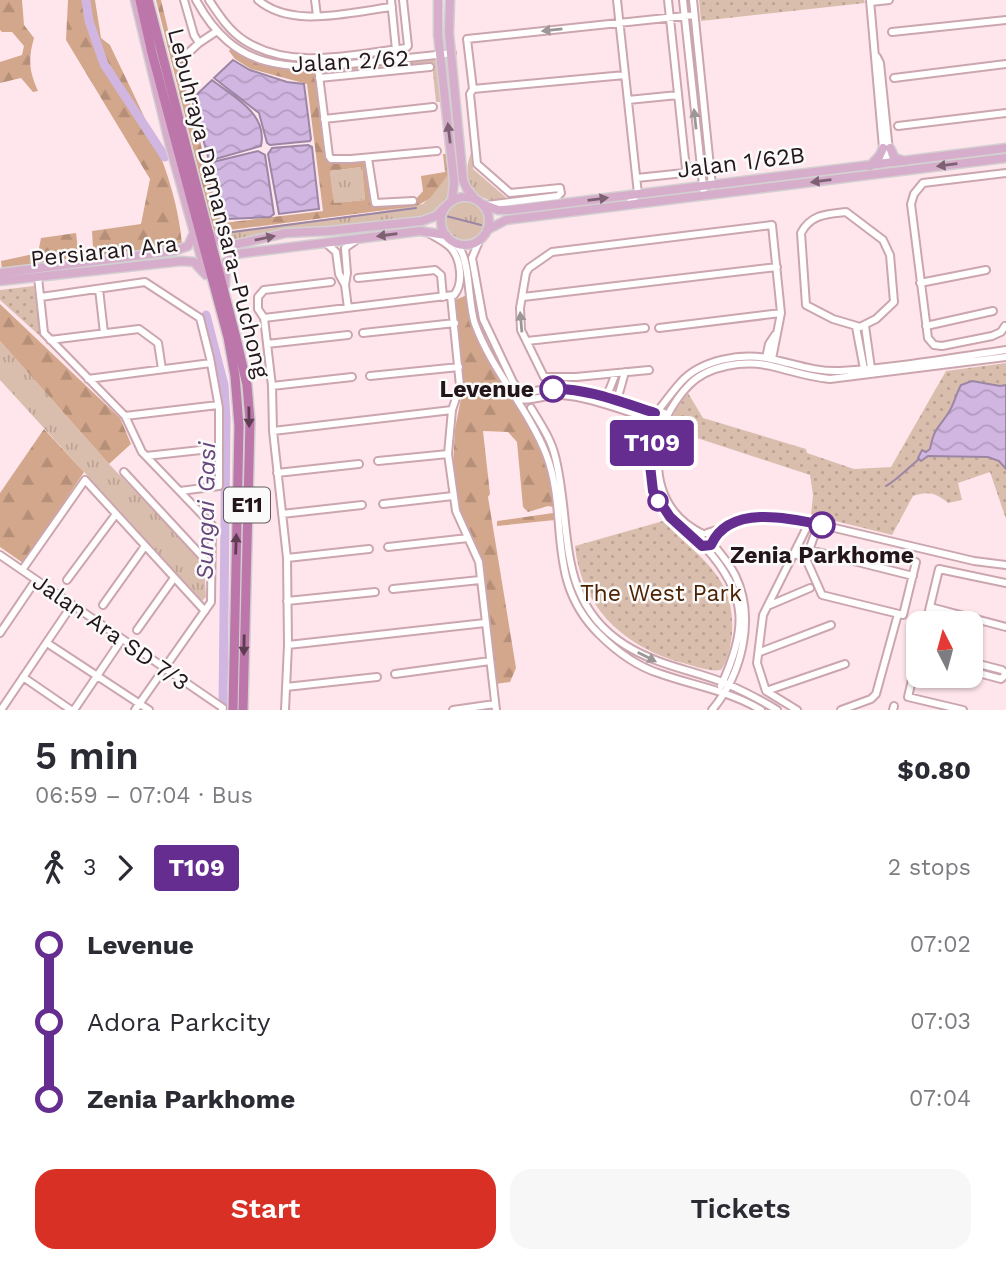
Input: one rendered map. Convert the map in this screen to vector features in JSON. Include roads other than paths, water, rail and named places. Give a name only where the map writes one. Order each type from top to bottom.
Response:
[{"type":"highway","name":"E11","points":[[137,0],[228,337]]},
{"type":"highway","name":"Lebuhraya Damansara–Puchong","points":[[148,0],[247,385],[250,411],[243,710]]},
{"type":"highway","points":[[206,275],[228,337]]},
{"type":"highway","name":"Lebuhraya Damansara–Puchong","points":[[226,709],[239,426],[235,376],[228,337]]},
{"type":"main road","points":[[137,0],[206,275]]},
{"type":"main road","points":[[438,0],[440,55],[454,182],[441,221],[449,237]]},
{"type":"main road","points":[[227,302],[225,270],[230,258],[236,254],[420,231],[468,244],[480,239],[487,230],[489,216],[463,180],[450,0]]},
{"type":"main road","points":[[870,166],[886,148],[895,158],[905,161]]},
{"type":"main road","name":"Jalan 1/62B","points":[[487,230],[506,220],[626,205],[888,163],[1006,148]]},
{"type":"main road","name":"Jalan 1/62B","points":[[481,202],[506,210],[638,194],[889,173],[1006,158]]},
{"type":"main road","points":[[206,229],[218,242],[233,244],[286,233],[426,220],[436,216],[449,203],[467,197],[481,202]]},
{"type":"main road","points":[[301,246],[290,244],[289,241],[329,231]]},
{"type":"main road","name":"Persiaran Ara","points":[[0,281],[108,265],[182,249],[192,242],[194,233]]},
{"type":"main road","name":"Persiaran Ara","points":[[0,273],[190,261],[198,265],[206,275]]},
{"type":"street","points":[[184,0],[199,43]]},
{"type":"street","name":"Jalan 2/62","points":[[196,0],[217,31],[239,49],[255,58],[279,65],[318,67],[452,53]]},
{"type":"street","name":"Jalan 2/62","points":[[209,0],[222,20],[245,41],[275,54],[304,59],[396,49]]},
{"type":"street","points":[[258,0],[284,15],[317,16],[362,11],[391,4],[397,59]]},
{"type":"street","points":[[315,0],[317,16]]},
{"type":"street","points":[[396,49],[408,46],[403,0]]},
{"type":"street","points":[[617,0],[638,194],[626,205]]},
{"type":"street","points":[[637,177],[684,173],[687,169],[667,0]]},
{"type":"street","points":[[682,0],[708,190]]},
{"type":"street","points":[[693,0],[708,190]]},
{"type":"street","points":[[886,0],[871,1],[877,57],[875,63],[889,173]]},
{"type":"street","points":[[361,1],[362,11]]},
{"type":"street","points":[[481,202],[558,196],[561,193],[560,188],[510,193],[477,164],[467,39],[694,15]]},
{"type":"street","points":[[892,32],[1006,20]]},
{"type":"street","points":[[187,54],[217,31]]},
{"type":"street","points":[[239,49],[245,41]]},
{"type":"street","points":[[894,78],[1006,64]]},
{"type":"street","points":[[318,67],[330,158],[342,160],[438,150]]},
{"type":"street","points":[[320,78],[430,67]]},
{"type":"street","points":[[473,89],[625,75]]},
{"type":"street","points":[[628,100],[678,95]]},
{"type":"street","points":[[324,119],[433,107]]},
{"type":"street","points":[[898,126],[1006,113]]},
{"type":"street","points":[[368,158],[375,203],[414,201]]},
{"type":"street","points":[[1006,173],[923,183],[917,188],[911,204],[928,338],[938,346],[992,337],[1006,326]]},
{"type":"street","points":[[820,214],[851,214],[883,240],[890,255],[894,302],[865,326],[856,327],[806,305],[801,233],[820,214]]},
{"type":"street","points":[[649,370],[544,377],[520,322],[524,278],[529,268],[552,252],[772,225],[781,313],[775,335],[769,344],[769,358]]},
{"type":"street","points":[[264,318],[447,297],[457,293],[460,284],[455,254],[443,241],[420,231]]},
{"type":"street","points":[[449,237],[463,256],[474,322],[483,344],[551,444],[556,457],[571,570],[587,614],[608,643],[637,663],[660,674],[710,687],[761,710]]},
{"type":"street","points":[[480,239],[472,255],[477,297],[491,340],[519,396],[523,400],[536,394],[561,389],[602,397],[655,418],[663,427]]},
{"type":"street","points":[[348,308],[343,268],[345,248],[356,240]]},
{"type":"street","points":[[327,244],[335,250],[343,268]]},
{"type":"street","points":[[523,297],[777,267]]},
{"type":"street","points":[[358,278],[435,270],[441,275],[454,323],[459,392],[452,410],[448,454],[453,496],[479,562],[495,707],[453,710]]},
{"type":"street","points":[[920,283],[986,270]]},
{"type":"street","points":[[38,277],[44,334],[125,416],[146,456],[212,525],[211,602],[135,710]]},
{"type":"street","points":[[41,297],[145,282],[200,318],[218,405],[219,486],[180,491]]},
{"type":"street","points":[[285,710],[288,645],[287,558],[273,431],[272,386],[264,318],[258,309],[258,297],[261,292],[331,282]]},
{"type":"street","points":[[99,289],[104,333]]},
{"type":"street","points":[[926,326],[993,311]]},
{"type":"street","points":[[659,328],[781,313]]},
{"type":"street","points":[[363,333],[454,323]]},
{"type":"street","points":[[865,326],[869,345],[868,368]]},
{"type":"street","points":[[856,327],[868,368]]},
{"type":"street","points":[[527,341],[645,328]]},
{"type":"street","points":[[50,340],[139,329],[158,343],[162,369]]},
{"type":"street","points":[[267,344],[348,335]]},
{"type":"street","points":[[860,346],[869,345]]},
{"type":"street","points":[[725,684],[739,635],[738,601],[725,571],[702,545],[670,517],[653,491],[650,465],[655,418],[681,382],[698,369],[731,359],[769,358],[818,370],[868,368],[1006,350]]},
{"type":"street","points":[[714,706],[734,671],[744,637],[743,600],[735,575],[711,536],[688,527],[675,514],[658,478],[658,453],[663,427],[668,421],[667,416],[686,388],[695,379],[712,370],[733,365],[764,365],[830,379],[1006,357]]},
{"type":"street","points":[[88,379],[211,363]]},
{"type":"street","points":[[370,376],[458,367]]},
{"type":"street","points":[[621,403],[618,397],[625,372]]},
{"type":"street","points":[[602,397],[608,393],[616,373]]},
{"type":"street","points":[[272,386],[352,377]]},
{"type":"street","points":[[513,382],[536,394],[576,397],[655,418]]},
{"type":"street","points":[[528,410],[537,403],[536,394]]},
{"type":"street","points":[[125,416],[218,405]]},
{"type":"street","points":[[273,431],[452,410]]},
{"type":"street","points":[[655,418],[663,412],[667,416]]},
{"type":"street","points":[[146,456],[219,448]]},
{"type":"street","points":[[377,461],[448,454]]},
{"type":"street","points":[[277,473],[359,464]]},
{"type":"street","points":[[124,472],[211,566]]},
{"type":"street","points":[[22,570],[85,481],[205,611]]},
{"type":"street","points":[[383,504],[453,496]]},
{"type":"street","points":[[282,514],[362,505]]},
{"type":"street","points":[[67,580],[116,514]]},
{"type":"street","points":[[705,534],[754,518],[794,518],[974,561],[1006,565]]},
{"type":"street","points":[[797,710],[766,691],[758,667],[763,615],[809,523]]},
{"type":"street","points":[[702,545],[713,542],[720,532],[733,524]]},
{"type":"street","points":[[806,559],[818,524]]},
{"type":"street","points":[[702,545],[705,534]]},
{"type":"street","points":[[388,547],[468,538]]},
{"type":"street","points":[[103,605],[145,546]]},
{"type":"street","points":[[287,558],[369,549]]},
{"type":"street","points":[[810,551],[913,576]]},
{"type":"street","points":[[795,554],[806,559],[822,595],[903,615],[916,562]]},
{"type":"street","name":"Jalan Ara SD 7/3","points":[[0,555],[226,709]]},
{"type":"street","points":[[929,611],[939,569],[1006,583]]},
{"type":"street","points":[[137,630],[174,578]]},
{"type":"street","points":[[0,633],[36,580]]},
{"type":"street","points":[[393,589],[480,580]]},
{"type":"street","points":[[768,606],[810,588]]},
{"type":"street","points":[[287,601],[375,592]]},
{"type":"street","points":[[1,710],[72,605]]},
{"type":"street","points":[[930,607],[1006,627]]},
{"type":"street","points":[[587,614],[607,632],[640,654],[673,668],[725,684],[777,710]]},
{"type":"street","points":[[841,710],[871,699],[876,694],[898,614]]},
{"type":"street","points":[[288,645],[485,623]]},
{"type":"street","points":[[760,652],[831,625]]},
{"type":"street","points":[[23,677],[72,710],[122,639]]},
{"type":"street","points":[[47,643],[149,710]]},
{"type":"street","points":[[395,674],[490,661]]},
{"type":"street","points":[[766,691],[845,664]]},
{"type":"street","points":[[984,665],[1002,670],[1006,674],[1001,678],[984,674]]},
{"type":"street","points":[[734,671],[736,683],[742,692]]},
{"type":"street","points":[[708,678],[726,674]]},
{"type":"street","points":[[286,687],[377,677]]},
{"type":"street","points":[[710,687],[714,706]]},
{"type":"street","points":[[910,688],[908,697],[963,710]]},
{"type":"street","points":[[714,706],[732,696]]},
{"type":"water","points":[[233,60],[250,70],[287,82],[304,84],[310,141],[270,145],[267,143],[259,113],[214,78]]},
{"type":"water","points":[[212,80],[239,100],[254,116],[262,135],[261,146],[212,160],[208,157],[192,99]]},
{"type":"water","points":[[312,147],[319,209],[279,214],[268,154],[272,148]]},
{"type":"water","points":[[258,151],[265,155],[274,214],[270,217],[227,219],[224,217],[210,166],[213,162]]},
{"type":"water","points":[[972,381],[1006,385],[1006,469],[999,461],[988,457],[928,456],[921,461],[918,458],[922,450],[926,452],[930,449],[935,433],[951,409],[961,385]]},
{"type":"waterway","name":"Sungai Gasi","points":[[86,0],[89,21],[104,64],[165,157]]},
{"type":"waterway","points":[[218,234],[416,208]]},
{"type":"waterway","points":[[446,216],[481,225]]},
{"type":"waterway","name":"Sungai Gasi","points":[[206,315],[224,385],[226,419],[223,710]]},
{"type":"waterway","points":[[886,486],[919,459]]},
{"type":"place","name":"Levenue","points":[[553,389]]},
{"type":"place","name":"Zenia Parkhome","points":[[822,525]]},
{"type":"park label","name":"The West Park","points":[[661,593]]}]
